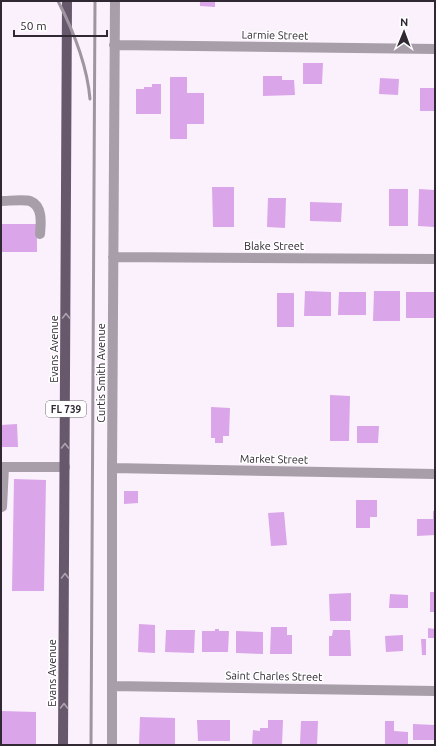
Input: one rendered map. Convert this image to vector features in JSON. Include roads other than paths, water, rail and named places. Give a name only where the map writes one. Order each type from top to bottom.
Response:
[{"type":"main road","name":"Evans Avenue","points":[[63,745],[67,1]]},
{"type":"street","name":"Curtis Smith Avenue","points":[[112,745],[115,1]]},
{"type":"street","name":"Larmie Street","points":[[114,45],[435,49]]},
{"type":"street","points":[[1,201],[29,200],[36,206],[41,216],[40,234]]},
{"type":"street","name":"Blake Street","points":[[113,257],[435,259]]},
{"type":"street","points":[[1,508],[2,467],[65,467]]},
{"type":"street","name":"Market Street","points":[[112,468],[435,474]]},
{"type":"street","name":"Saint Charles Street","points":[[112,686],[435,691]]},
{"type":"railway","points":[[58,1],[79,48],[86,73],[90,99]]},
{"type":"railway","points":[[91,745],[95,1]]}]
